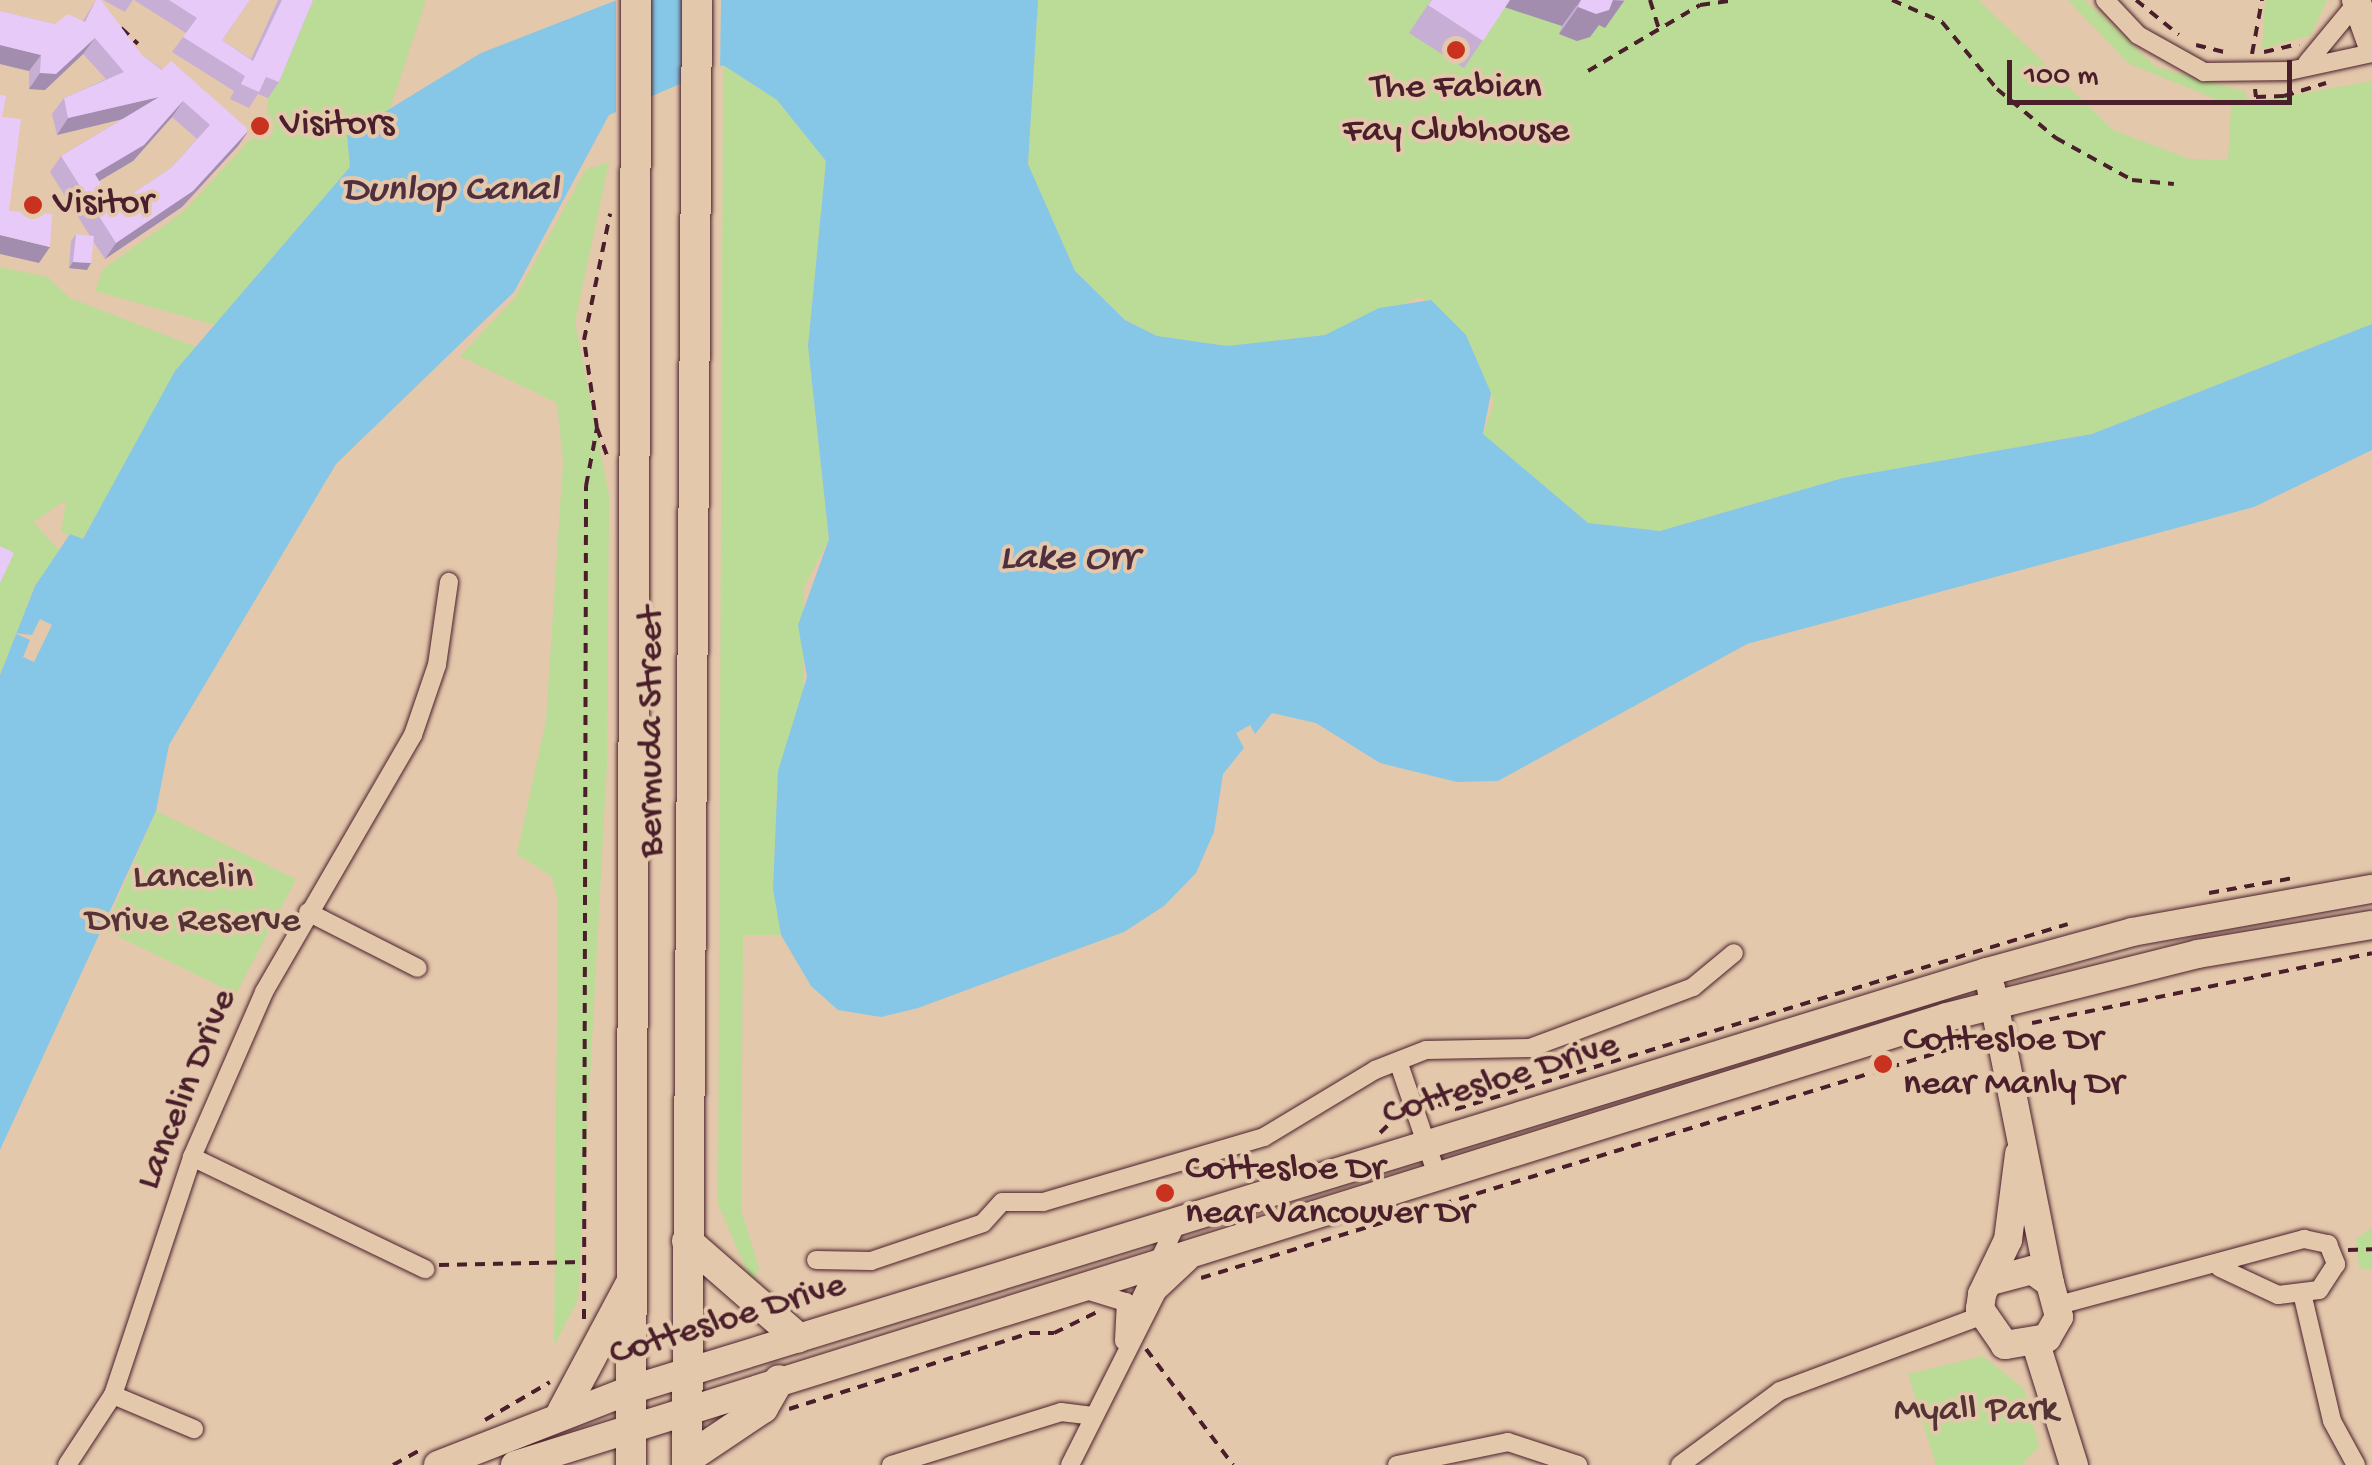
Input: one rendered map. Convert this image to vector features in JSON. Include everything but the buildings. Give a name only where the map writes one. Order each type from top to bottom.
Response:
[{"type":"main road","name":"Bermuda Street","points":[[631,1465],[636,0]]},
{"type":"main road","name":"Bermuda Street","points":[[687,1462],[698,0]]},
{"type":"main road","points":[[2356,2],[2372,45]]},
{"type":"main road","name":"Cottesloe Drive","points":[[430,1457],[687,1372],[1988,972],[2132,932],[2372,889]]},
{"type":"main road","name":"Cottesloe Drive","points":[[515,1465],[632,1424],[1994,1004],[2372,925]]},
{"type":"main road","points":[[1988,972],[2019,1154],[2055,1294],[2054,1328],[2036,1344],[2005,1345],[1982,1316],[2016,1206],[2019,1154]]},
{"type":"main road","points":[[688,1241],[798,1338]]},
{"type":"main road","points":[[1991,1280],[2021,1270],[2055,1294]]},
{"type":"main road","points":[[562,1412],[632,1282]]},
{"type":"main road","points":[[2036,1344],[2074,1465]]},
{"type":"main road","points":[[687,1462],[762,1408],[779,1380]]},
{"type":"street","points":[[2105,0],[2138,35],[2204,72],[2298,68],[2372,53]]},
{"type":"street","points":[[2298,68],[2330,44],[2356,2]]},
{"type":"street","name":"Lancelin Drive","points":[[67,1465],[113,1395],[192,1157],[308,912],[412,735],[437,664],[449,582]]},
{"type":"street","points":[[308,912],[418,968]]},
{"type":"street","points":[[816,1260],[872,1261],[983,1223],[1002,1202],[1043,1202],[1264,1137],[1357,1078],[1426,1050],[1530,1048],[1693,987],[1734,953]]},
{"type":"street","points":[[1398,1064],[1437,1175]]},
{"type":"street","points":[[192,1157],[425,1269]]},
{"type":"street","points":[[1110,1383],[1130,1320],[1178,1221]]},
{"type":"street","points":[[2055,1294],[2220,1268],[2304,1238],[2333,1252],[2331,1280],[2302,1293],[2266,1294],[2220,1268]]},
{"type":"street","points":[[1070,1465],[1162,1283],[1210,1246]]},
{"type":"street","points":[[1072,1289],[1118,1296],[1130,1320]]},
{"type":"street","points":[[2302,1293],[2332,1421],[2356,1465]]},
{"type":"street","points":[[1680,1465],[1780,1390],[1982,1316]]},
{"type":"street","points":[[113,1395],[194,1429]]},
{"type":"street","points":[[892,1465],[1061,1412],[1094,1416]]},
{"type":"street","points":[[1396,1465],[1508,1442],[1578,1465]]},
{"type":"path","points":[[1650,0],[1659,30]]},
{"type":"path","points":[[1588,71],[1700,5],[1736,0]]},
{"type":"path","points":[[1892,0],[1942,22],[1997,89],[2056,138],[2132,180],[2174,184]]},
{"type":"path","points":[[2136,0],[2215,51],[2310,41]]},
{"type":"path","points":[[108,15],[138,44]]},
{"type":"path","points":[[582,1330],[586,486],[596,428],[585,310],[614,201]]},
{"type":"path","points":[[2032,1023],[2372,953]]},
{"type":"path","points":[[1185,1282],[1966,1044]]},
{"type":"path","points":[[2333,1252],[2372,1248]]},
{"type":"path","points":[[425,1269],[462,1258],[585,1262]]},
{"type":"path","points":[[776,1416],[1030,1332],[1054,1333],[1110,1306]]},
{"type":"path","points":[[1133,1342],[1160,1362],[1232,1465]]},
{"type":"path","points":[[472,1426],[558,1375]]},
{"type":"path","points":[[393,1465],[430,1457]]},
{"type":"green space","points":[[314,0],[426,0],[390,109],[347,134],[350,167],[215,325],[95,291],[103,269],[182,213],[266,123],[268,98]]},
{"type":"green space","points":[[1038,0],[1979,0],[2113,130],[2190,159],[2228,160],[2231,105],[2129,64],[2068,0],[2085,0],[2156,67],[2246,92],[2247,103],[2372,81],[2372,324],[2092,434],[1843,478],[1660,531],[1588,523],[1483,435],[1494,402],[1466,335],[1421,297],[1325,335],[1227,346],[1157,336],[1126,320],[1075,271],[1028,164]]},
{"type":"green space","points":[[2265,0],[2327,0],[2311,35],[2262,49]]},
{"type":"green space","points":[[723,65],[777,100],[826,161],[808,346],[829,539],[804,587],[803,702],[778,771],[773,889],[781,935],[743,935],[741,1209],[759,1268],[752,1283],[718,1204]]},
{"type":"green space","points":[[609,162],[575,322],[609,495],[607,764],[578,1300],[554,1346],[558,901],[552,877],[517,854],[546,720],[563,462],[557,403],[460,356],[515,298],[586,169]]},
{"type":"green space","points":[[0,267],[48,277],[70,298],[196,347],[82,539],[61,532],[66,500],[33,522],[61,552],[35,585],[0,675]]},
{"type":"green space","name":"Lancelin Drive Reserve","points":[[156,811],[296,879],[236,994],[105,930]]},
{"type":"green space","points":[[2372,1228],[2372,1270],[2359,1268],[2356,1239]]},
{"type":"green space","name":"Myall Park","points":[[1983,1356],[2024,1389],[2039,1446],[2022,1465],[1936,1465],[1908,1374]]},
{"type":"water","name":"Lake Orr","points":[[617,0],[1038,0],[1028,164],[1075,271],[1125,320],[1157,336],[1227,346],[1325,335],[1379,308],[1431,300],[1466,335],[1491,393],[1483,434],[1588,523],[1660,531],[1843,478],[2092,434],[2372,324],[2372,450],[2254,507],[1747,644],[1498,781],[1457,782],[1380,763],[1316,723],[1272,713],[1255,734],[1250,725],[1236,733],[1244,748],[1223,774],[1214,832],[1196,873],[1164,906],[1124,932],[918,1008],[881,1017],[838,1010],[811,986],[781,935],[773,889],[778,771],[807,677],[798,625],[829,539],[808,346],[826,161],[777,100],[723,65],[609,115],[514,292],[336,464],[169,745],[156,811],[0,1150],[0,675],[35,586],[70,534],[83,539],[175,371],[350,167],[347,135],[481,53]]},
{"type":"pier","points":[[616,0],[648,0],[648,100],[616,117]]},
{"type":"pier","points":[[686,0],[721,0],[720,71],[685,82]]},
{"type":"pier","points":[[40,619],[52,625],[34,662],[23,657],[30,640],[14,633],[32,635]]},
{"type":"place","name":"The Fabian Fay Clubhouse","points":[[1456,50]]},
{"type":"place","name":"Visitors","points":[[260,126]]},
{"type":"place","name":"Visitor","points":[[33,205]]},
{"type":"place","name":"Cottesloe Dr near Manly Dr","points":[[1883,1064]]},
{"type":"place","name":"Cottesloe Dr near Vancouver Dr","points":[[1165,1193]]},
{"type":"water label","name":"Dunlop Canal","points":[[450,192]]}]
